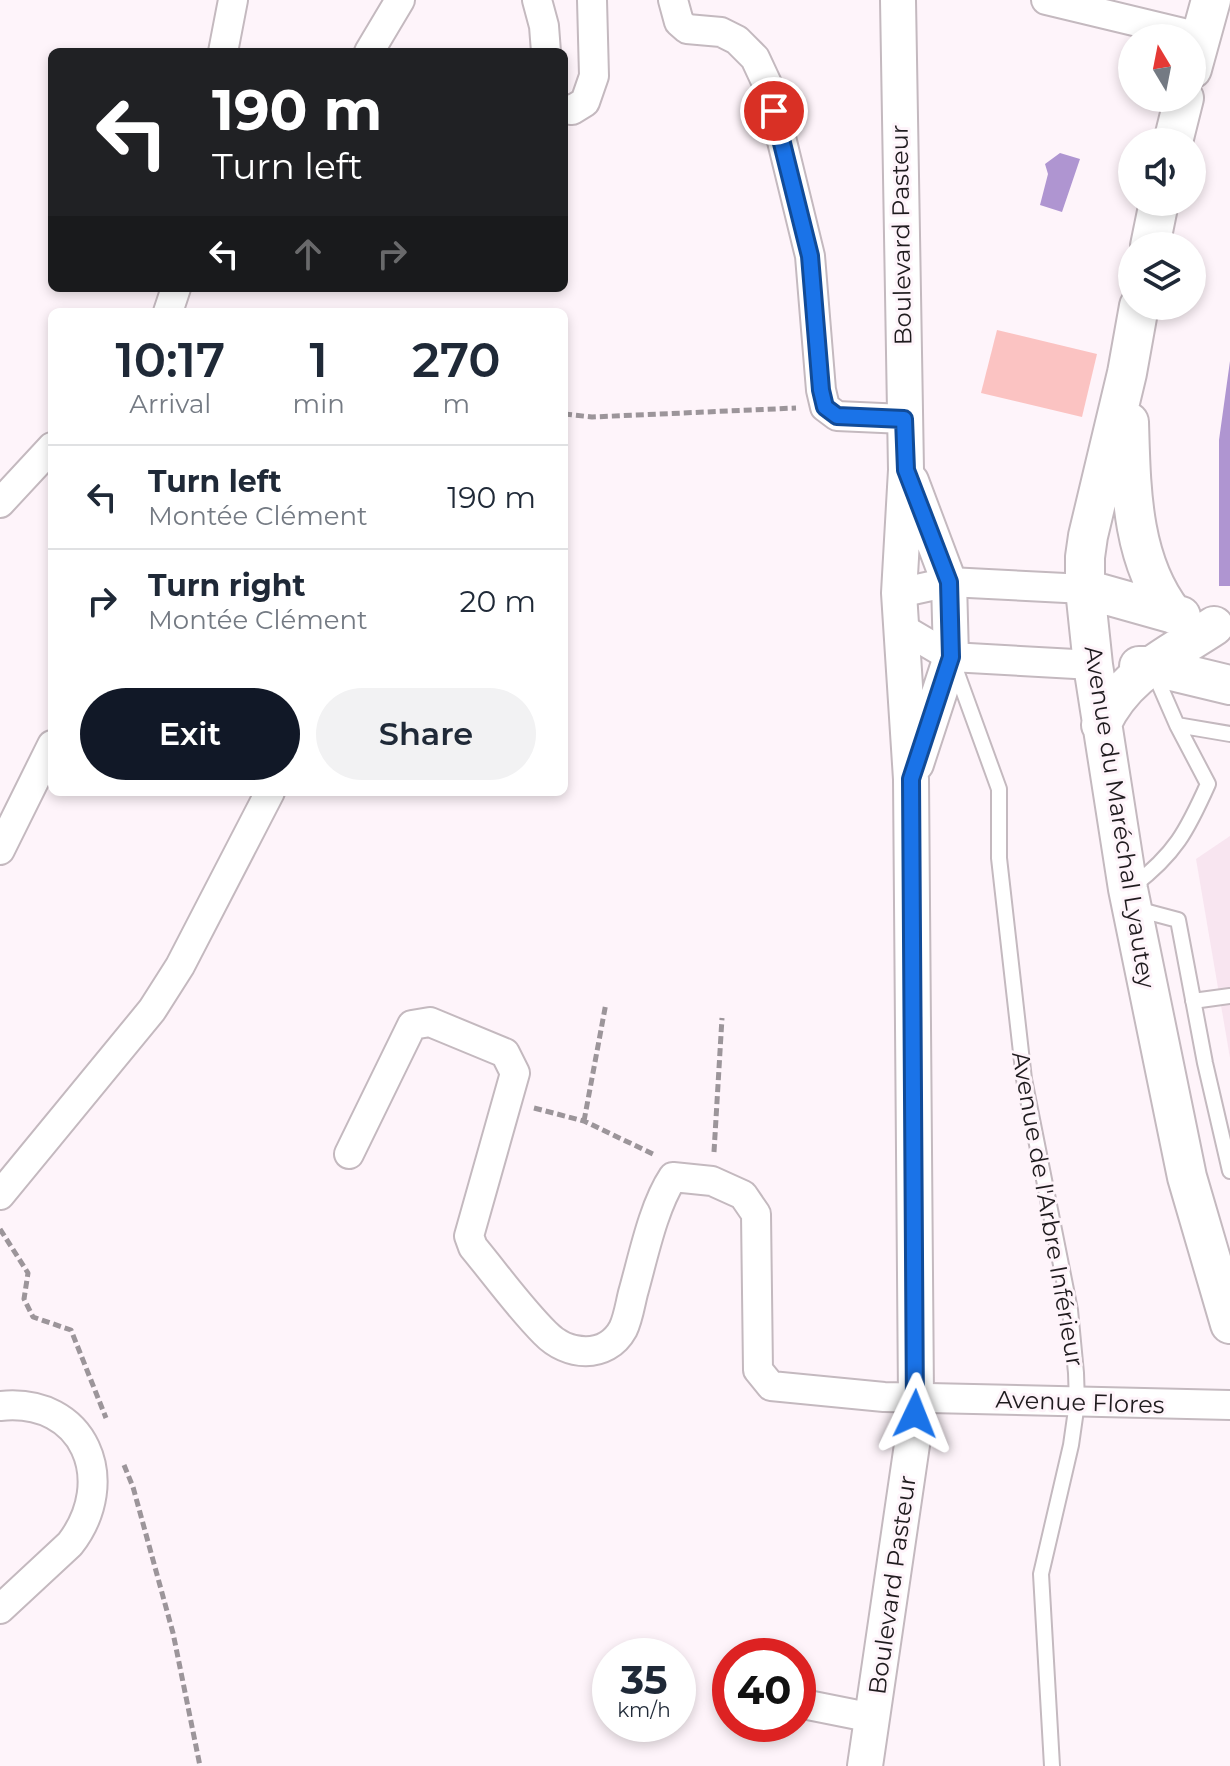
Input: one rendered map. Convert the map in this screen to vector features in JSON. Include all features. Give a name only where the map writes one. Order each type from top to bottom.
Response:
[{"type":"main road","points":[[1204,24],[1211,0]]},
{"type":"main road","name":"Avenue du Maréchal Lyautey","points":[[1136,320],[1088,536],[1085,589],[1101,725],[1130,898],[1187,1177],[1230,1324]]},
{"type":"main road","points":[[1127,373],[1130,476],[1146,570],[1155,589],[1205,623]]},
{"type":"main road","points":[[1085,589],[1205,623]]},
{"type":"main road","points":[[1101,725],[1122,689],[1205,623]]},
{"type":"main road","points":[[1093,665],[1151,666],[1220,682]]},
{"type":"street","points":[[224,48],[233,0]]},
{"type":"street","points":[[371,48],[400,0]]},
{"type":"street","points":[[537,0],[546,48]]},
{"type":"street","points":[[568,110],[585,102],[594,76],[592,0]]},
{"type":"street","points":[[673,0],[679,22],[687,29],[721,32],[737,40],[755,58],[769,88],[810,256],[825,407],[837,416],[904,419]]},
{"type":"street","name":"Boulevard Pasteur","points":[[865,1766],[914,1431],[916,1398],[911,779],[899,593],[906,470],[898,0]]},
{"type":"street","points":[[1046,0],[1118,25]]},
{"type":"street","points":[[0,503],[48,451]]},
{"type":"street","name":"Boulevard Pasteur","points":[[906,470],[949,582],[951,657],[911,779]]},
{"type":"street","points":[[899,593],[949,582],[1085,589]]},
{"type":"street","points":[[900,627],[951,657],[1093,665]]},
{"type":"street","points":[[0,850],[48,753]]},
{"type":"street","points":[[0,1195],[152,1010],[187,954],[268,796]]},
{"type":"street","points":[[349,1154],[412,1025],[430,1022],[505,1053],[515,1073],[469,1236],[473,1247],[546,1336],[572,1350],[592,1353],[612,1343],[624,1328],[647,1246],[666,1188],[673,1177]]},
{"type":"street","name":"Avenue Flores","points":[[673,1177],[712,1181],[743,1195],[756,1214],[758,1370],[771,1386],[916,1398],[1230,1405]]},
{"type":"street","points":[[0,1406],[22,1404],[60,1418],[82,1441],[94,1476],[92,1503],[79,1532],[0,1609]]},
{"type":"street","points":[[816,1707],[873,1718]]},
{"type":"lane","name":"Avenue de l'Arbre Inférieur","points":[[951,657],[999,789],[999,858],[1024,1079],[1070,1310],[1077,1403],[1071,1445],[1041,1574],[1052,1766]]},
{"type":"lane","points":[[1151,666],[1208,784],[1187,832],[1130,898],[1178,920],[1230,1171]]},
{"type":"lane","points":[[1177,725],[1227,737]]},
{"type":"lane","points":[[1193,1001],[1230,996]]},
{"type":"path","points":[[568,414],[592,417],[825,407]]},
{"type":"path","points":[[584,1121],[606,1003]]},
{"type":"path","points":[[712,1181],[722,1018]]},
{"type":"path","points":[[508,1101],[584,1121],[657,1156],[673,1177]]},
{"type":"shaded area","points":[[1060,153],[1080,159],[1062,212],[1040,205],[1048,174],[1045,164]]},
{"type":"shaded area","points":[[997,330],[1097,354],[1082,417],[981,393]]},
{"type":"shaded area","points":[[1230,361],[1230,586],[1219,586],[1219,440]]},
{"type":"shaded area","points":[[1230,836],[1230,1058],[1196,859]]},
{"type":"route","points":[[774,111],[810,256],[825,407],[837,416],[904,419],[906,470],[949,582],[951,657],[911,779],[915,1414]]}]
